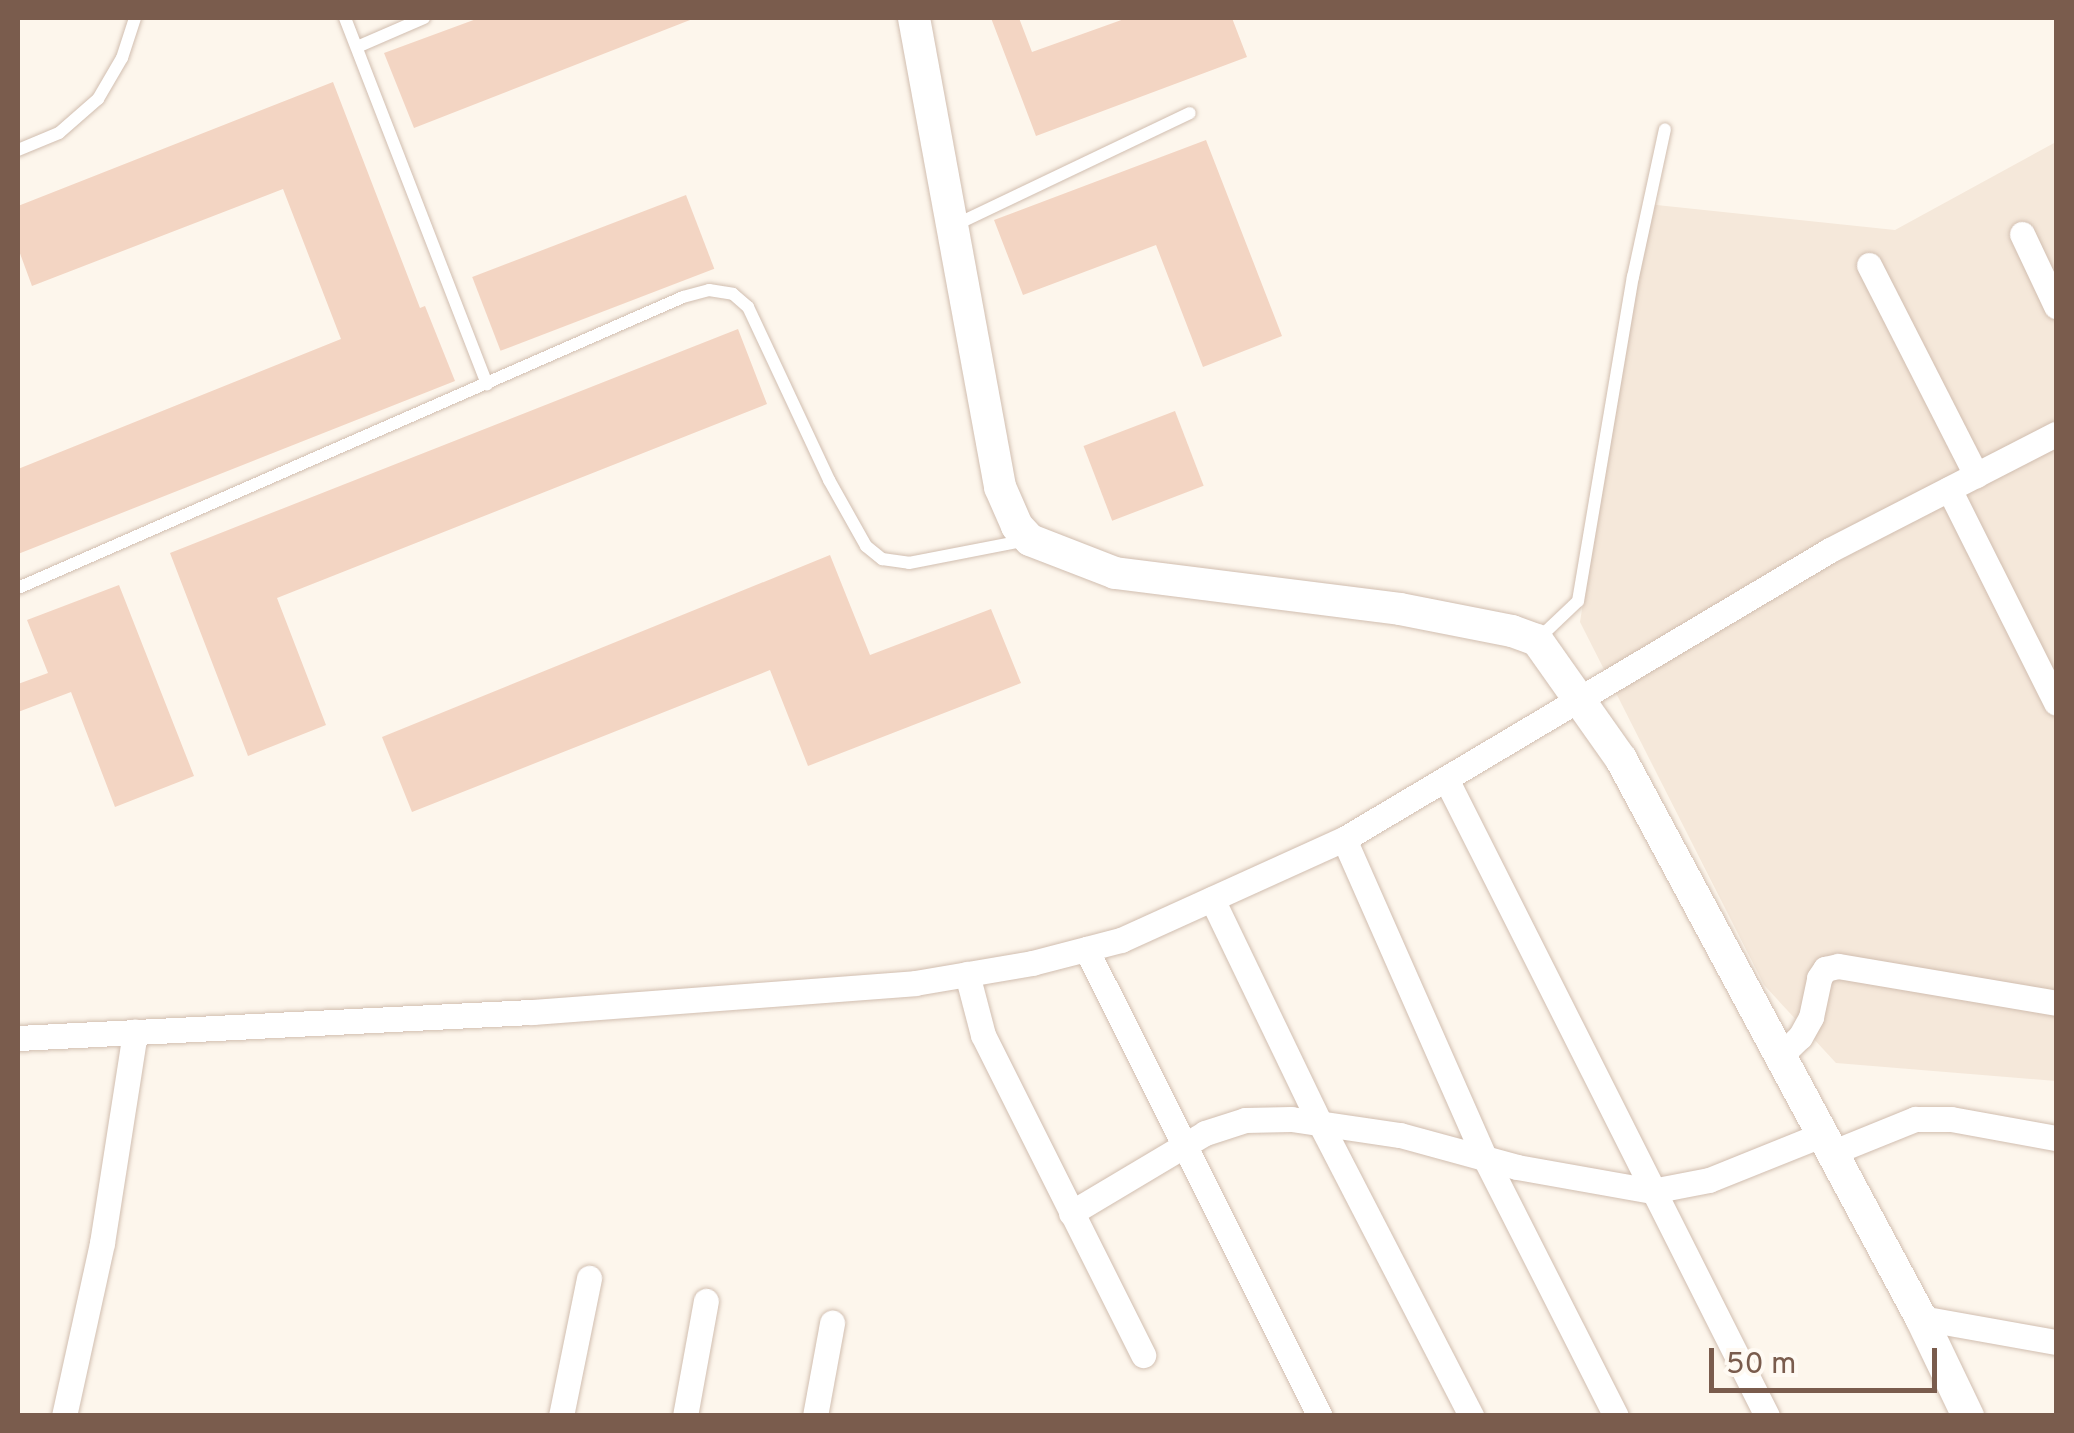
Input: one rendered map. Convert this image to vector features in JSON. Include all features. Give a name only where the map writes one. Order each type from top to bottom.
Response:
[{"type":"street","points":[[914,18],[1000,487],[1011,518],[1030,540],[1116,573],[1400,610],[1496,627],[1536,640],[1621,759],[1921,1318],[1968,1416]]},
{"type":"street","points":[[2022,234],[2056,306]]},
{"type":"street","points":[[1870,265],[1976,475]]},
{"type":"street","points":[[18,1038],[551,1010],[915,983],[1121,940],[1344,839],[1446,782],[1830,550],[2056,434]]},
{"type":"street","points":[[1949,489],[2056,703]]},
{"type":"street","points":[[1446,782],[1767,1416]]},
{"type":"street","points":[[1344,839],[1485,1158],[1616,1416]]},
{"type":"street","points":[[1212,898],[1320,1123],[1471,1416]]},
{"type":"street","points":[[1086,949],[1320,1416]]},
{"type":"street","points":[[1780,1057],[1800,1037],[1811,1017],[1818,978],[1825,969],[1838,966],[2056,1003]]},
{"type":"street","points":[[967,974],[983,1035],[1143,1355]]},
{"type":"street","points":[[64,1416],[102,1243],[135,1032]]},
{"type":"street","points":[[1071,1213],[1187,1144],[1244,1120],[1320,1123],[1400,1136],[1485,1158],[1652,1191],[1708,1180],[1915,1119],[1952,1119],[2056,1138]]},
{"type":"street","points":[[561,1416],[589,1278]]},
{"type":"street","points":[[685,1416],[706,1301]]},
{"type":"street","points":[[1921,1318],[2056,1342]]},
{"type":"street","points":[[815,1416],[832,1323]]},
{"type":"lane","points":[[18,150],[59,132],[98,99],[122,58],[136,18]]},
{"type":"lane","points":[[346,18],[487,384]]},
{"type":"lane","points":[[357,47],[424,18]]},
{"type":"lane","points":[[953,226],[1190,113]]},
{"type":"lane","points":[[1536,640],[1578,601],[1634,277],[1665,129]]},
{"type":"lane","points":[[18,588],[683,297],[709,290],[733,294],[748,307],[829,480],[866,546],[882,559],[908,564],[1030,540]]},
{"type":"shaded area","points":[[2056,142],[2056,1081],[1836,1063],[1764,985],[1580,622],[1647,204],[1895,230]]},
{"type":"building","points":[[479,18],[690,20],[414,128],[384,53]]},
{"type":"building","points":[[991,18],[1019,18],[1032,52],[1127,18],[1232,18],[1247,57],[1036,136]]},
{"type":"building","points":[[333,82],[420,308],[425,306],[455,381],[18,554],[18,469],[341,339],[283,189],[32,286],[18,248],[18,206]]},
{"type":"building","points":[[1206,140],[1282,336],[1203,367],[1156,245],[1023,295],[994,220]]},
{"type":"building","points":[[686,195],[714,269],[501,351],[472,277]]},
{"type":"building","points":[[738,329],[767,404],[277,598],[326,725],[248,756],[170,553]]},
{"type":"building","points":[[1175,411],[1204,486],[1112,521],[1084,446]]},
{"type":"building","points":[[830,555],[870,655],[991,609],[1021,683],[808,766],[770,670],[412,812],[382,737]]},
{"type":"building","points":[[119,585],[194,776],[115,807],[71,692],[18,712],[18,684],[48,673],[27,620]]}]
